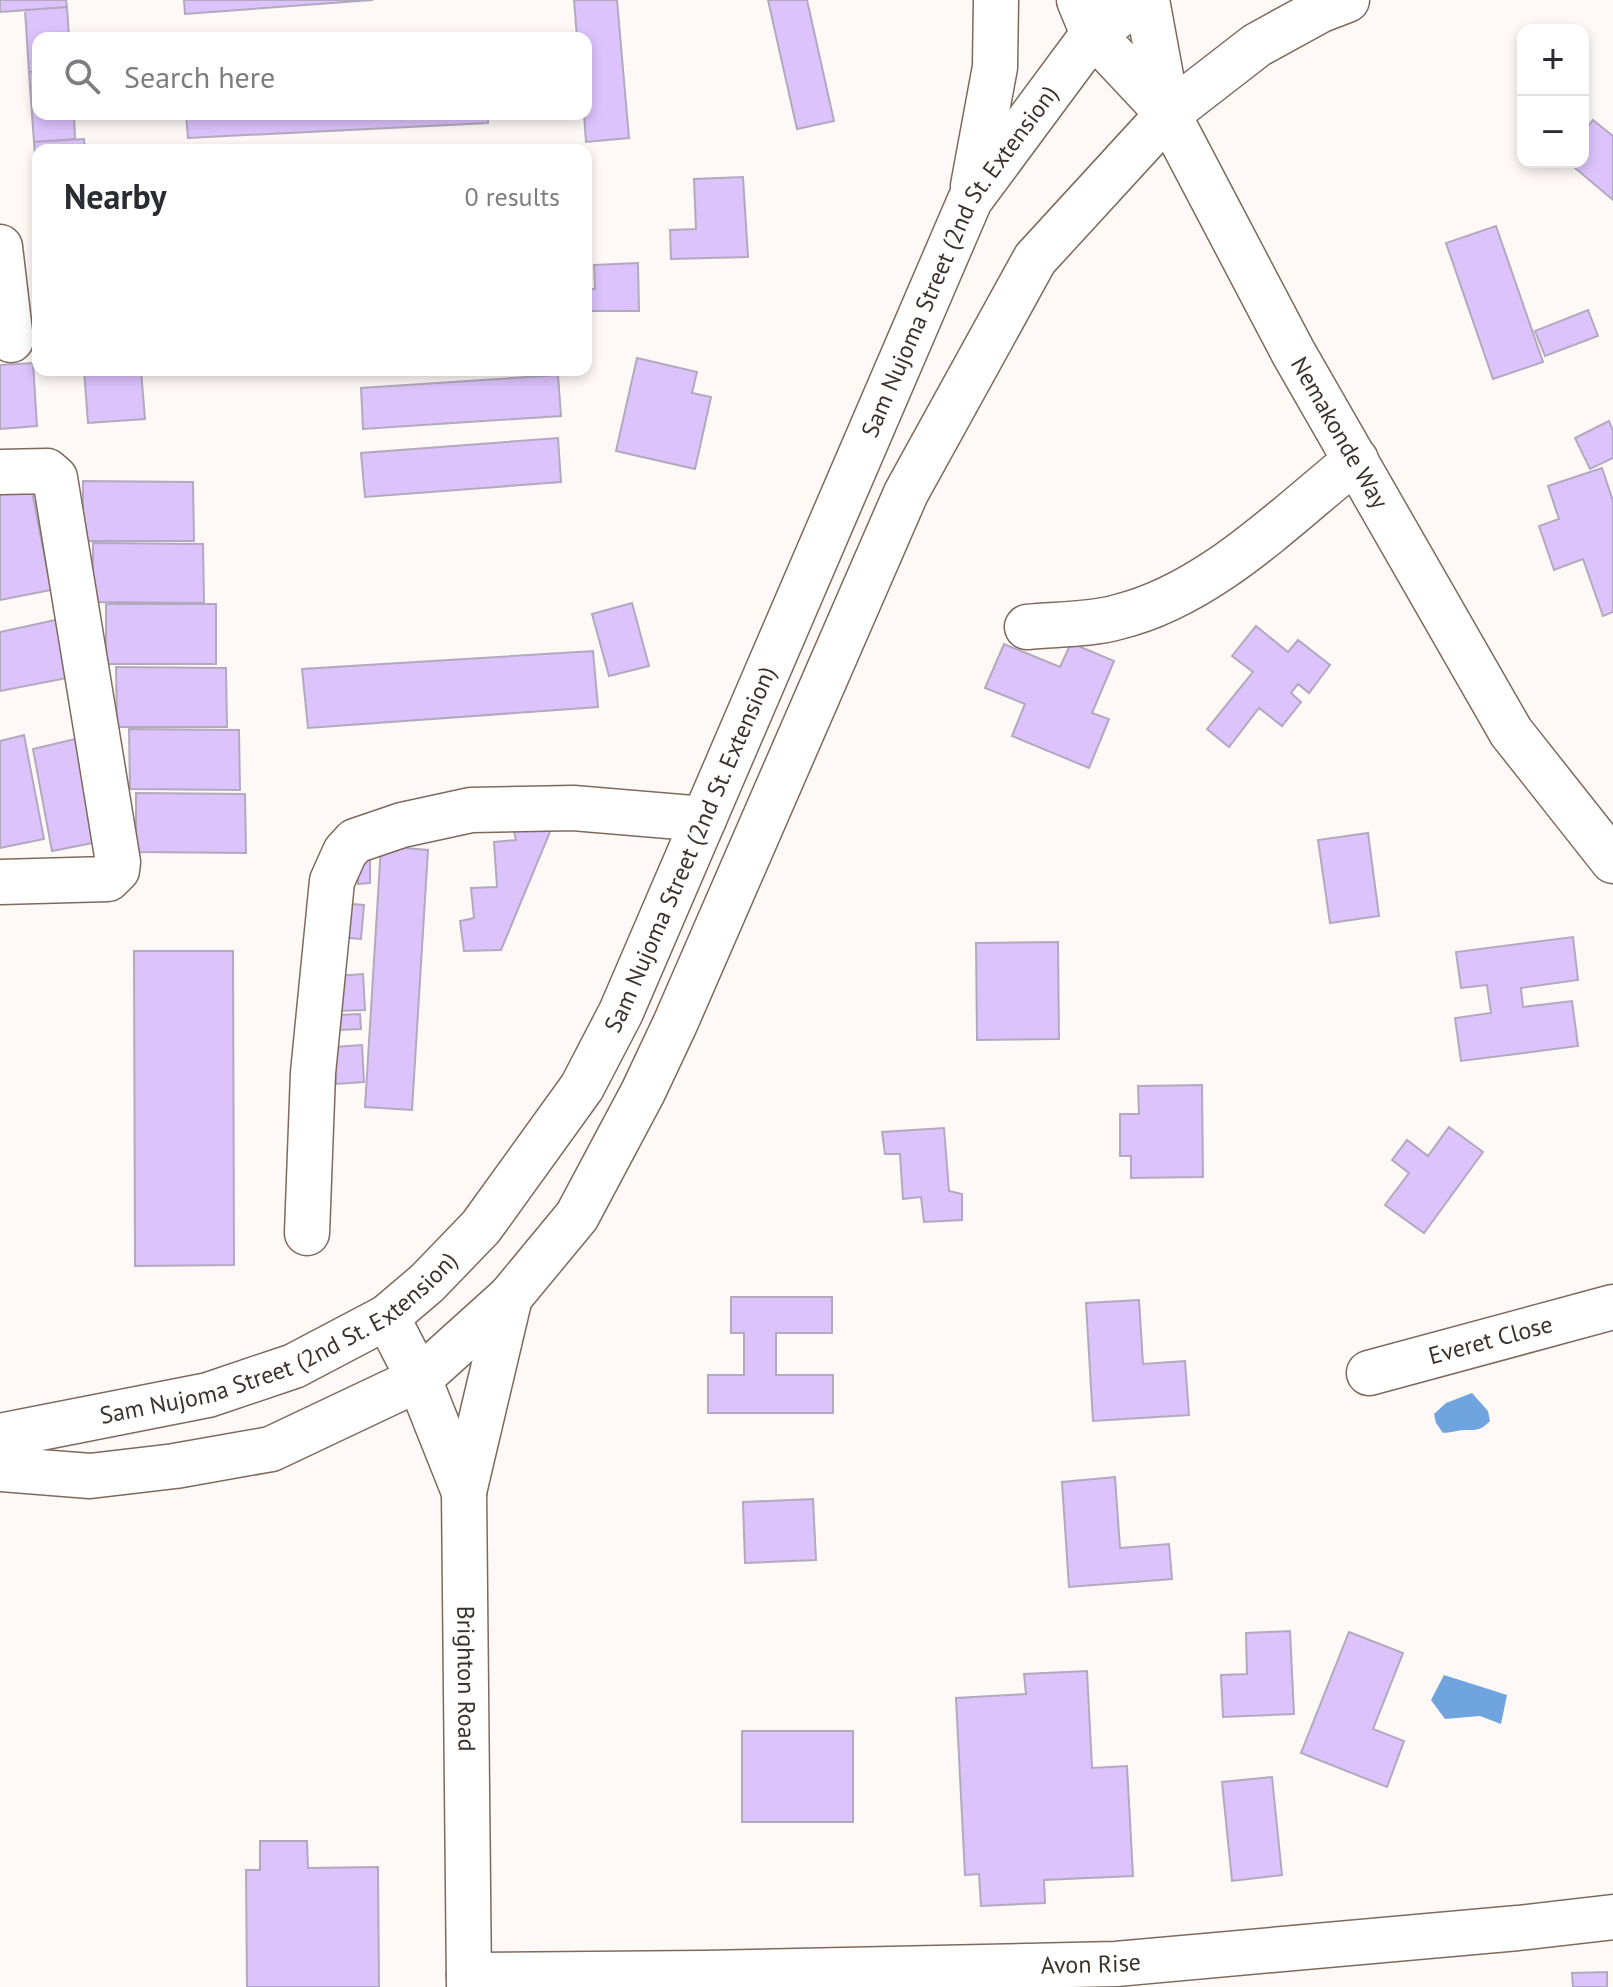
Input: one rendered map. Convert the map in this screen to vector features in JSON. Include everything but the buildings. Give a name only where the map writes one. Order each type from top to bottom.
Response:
[{"type":"main road","points":[[970,200],[995,67],[996,0]]},
{"type":"main road","name":"Sam Nujoma Street (2nd St. Extension)","points":[[0,1436],[208,1395],[294,1366],[387,1317],[427,1283],[481,1227],[582,1087],[621,1012],[970,200],[1086,17],[1140,0]]},
{"type":"main road","points":[[1147,0],[1168,114]]},
{"type":"main road","points":[[0,1469],[90,1476],[175,1466],[271,1449],[419,1379],[510,1297],[577,1216],[643,1092],[906,493],[1035,259],[1168,114],[1257,45],[1321,10],[1347,0]]},
{"type":"main road","name":"Nemakonde Way","points":[[1086,17],[1168,114],[1293,352],[1511,732],[1613,861]]},
{"type":"main road","points":[[0,247],[11,340]]},
{"type":"main road","points":[[1027,627],[1117,618],[1178,596],[1211,577],[1356,460]]},
{"type":"main road","points":[[0,472],[47,471],[55,478],[118,854],[117,870],[108,879],[0,882]]},
{"type":"main road","points":[[307,1233],[313,1073],[332,881],[345,852],[355,841],[402,825],[471,810],[573,808],[704,819]]},
{"type":"main road","points":[[464,1492],[510,1297]]},
{"type":"main road","name":"Everet Close","points":[[1369,1373],[1613,1307]]},
{"type":"main road","name":"Brighton Road","points":[[387,1317],[419,1379],[464,1492],[469,1981]]},
{"type":"main road","name":"Avon Rise","points":[[469,1981],[1116,1964],[1613,1917]]},
{"type":"water","points":[[1472,1393],[1488,1411],[1490,1421],[1478,1429],[1443,1433],[1434,1414],[1446,1403]]},
{"type":"water","points":[[1444,1675],[1507,1695],[1501,1724],[1480,1716],[1445,1719],[1431,1700]]}]
